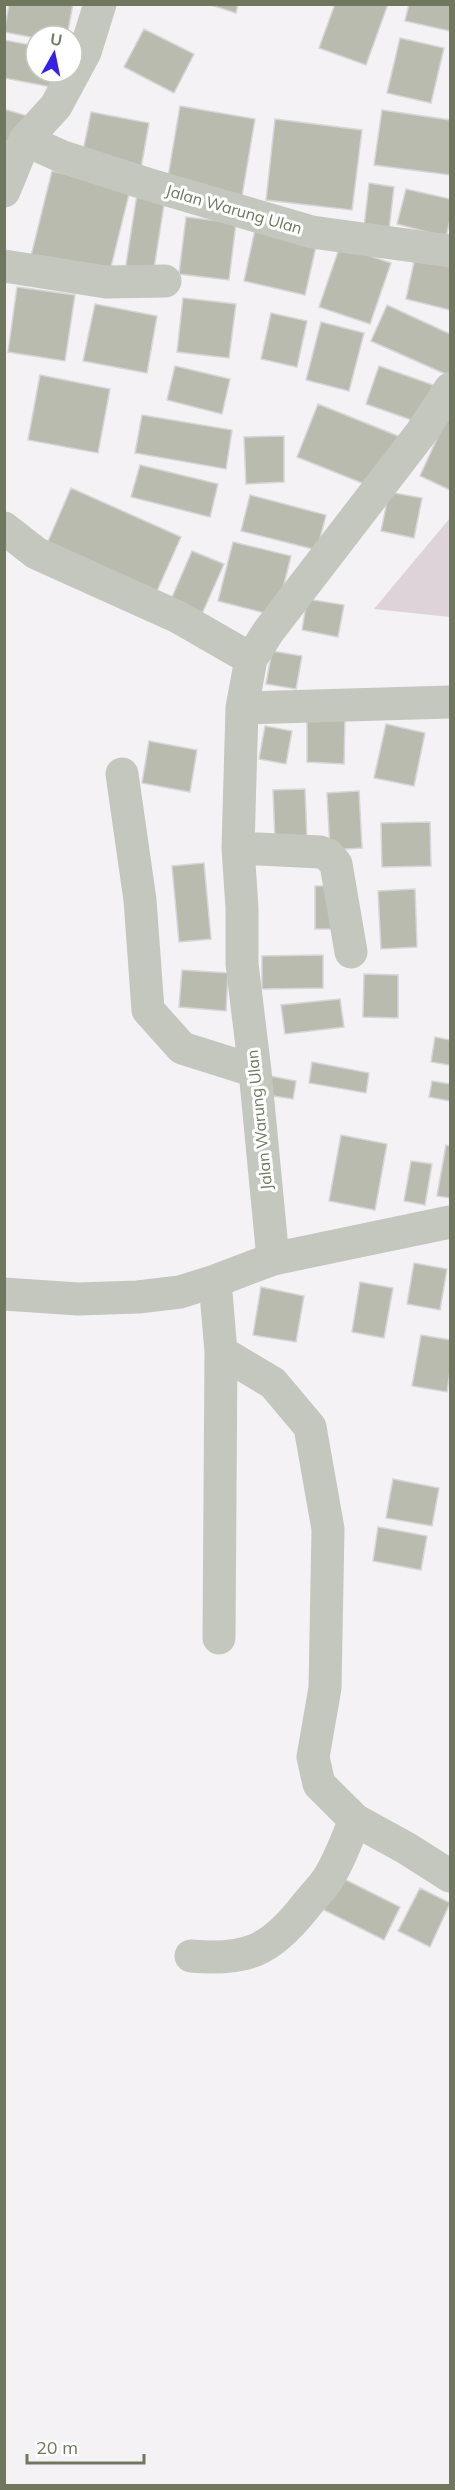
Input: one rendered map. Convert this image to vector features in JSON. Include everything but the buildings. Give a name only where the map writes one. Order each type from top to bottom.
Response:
[{"type":"street","points":[[4,191],[25,140],[56,106],[85,52],[100,4]]},
{"type":"street","name":"Jalan Warung Ulan","points":[[25,140],[63,157],[312,232],[450,251]]},
{"type":"street","points":[[4,266],[106,282],[165,281]]},
{"type":"street","name":"Jalan Warung Ulan","points":[[273,1258],[242,964],[242,908],[238,848],[242,708],[251,659],[268,632],[421,433],[450,389]]},
{"type":"street","points":[[4,528],[36,553],[178,617],[251,659]]},
{"type":"street","points":[[242,708],[450,702]]},
{"type":"street","points":[[122,774],[140,900],[148,1010],[182,1048],[255,1071]]},
{"type":"street","points":[[238,848],[306,849],[328,855],[336,864],[351,952]]},
{"type":"street","points":[[4,1294],[78,1299],[138,1297],[180,1292],[273,1258],[450,1222]]},
{"type":"street","points":[[215,1281],[221,1352],[219,1638]]},
{"type":"street","points":[[221,1352],[273,1383],[310,1427],[328,1529],[325,1688],[313,1757],[319,1784],[355,1820],[450,1876]]},
{"type":"street","points":[[191,1956],[219,1959],[249,1953],[272,1942],[291,1926],[325,1882],[355,1820]]},
{"type":"shaded area","points":[[450,518],[450,617],[374,609]]}]
